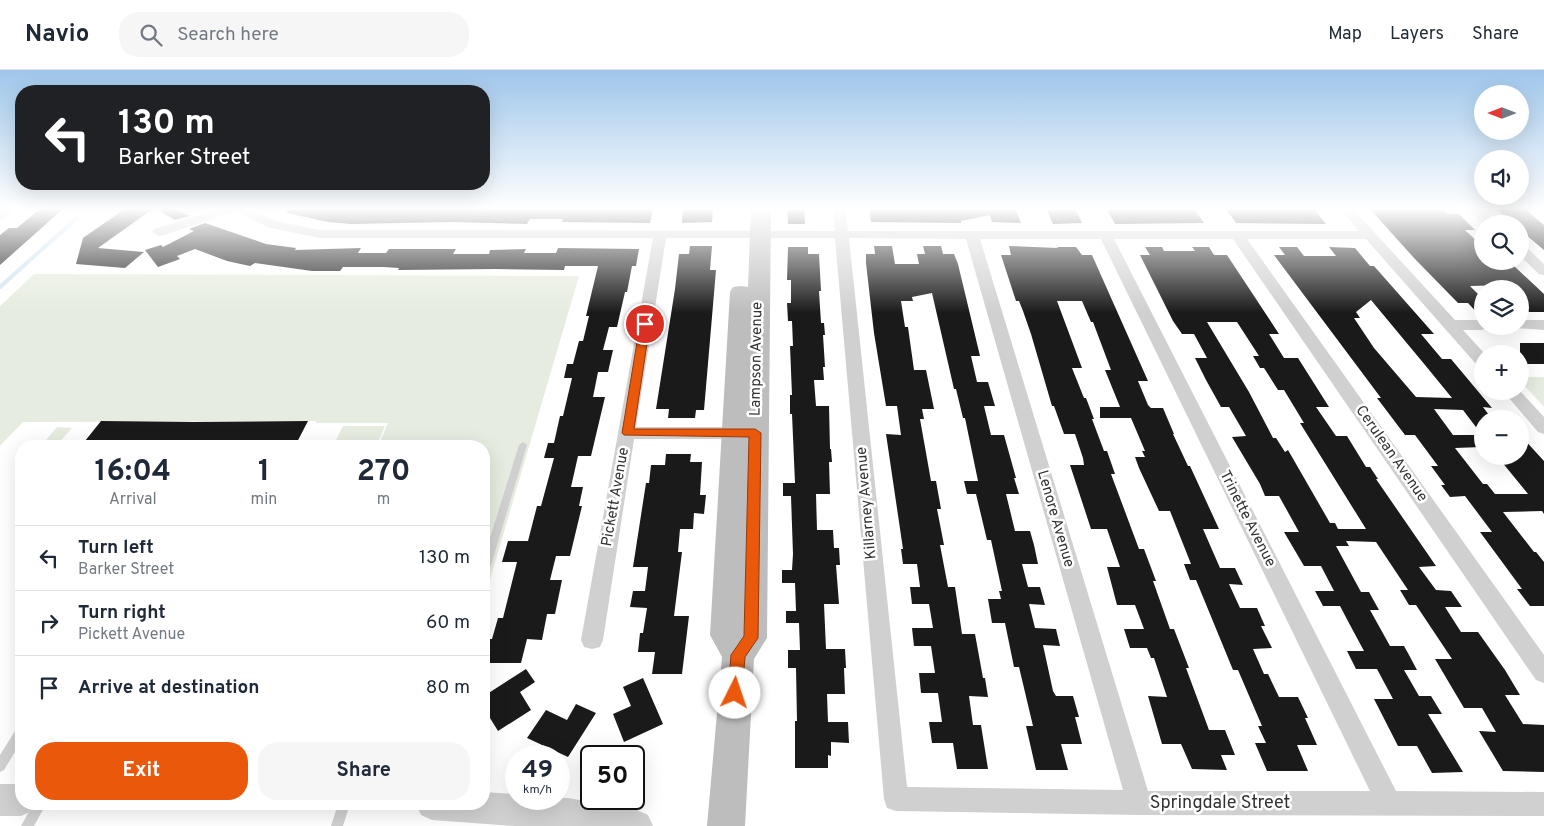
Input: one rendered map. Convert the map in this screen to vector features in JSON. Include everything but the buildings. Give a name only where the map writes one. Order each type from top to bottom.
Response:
[{"type":"main road","name":"Lampson Avenue","points":[[726,826],[738,655],[751,638],[745,433],[752,243]]},
{"type":"street","name":"Pickett Avenue","points":[[592,640],[659,243]]},
{"type":"street","name":"Killarney Avenue","points":[[843,243],[896,799]]},
{"type":"street","name":"Lenore Avenue","points":[[974,243],[1139,802]]},
{"type":"street","name":"Trinette Avenue","points":[[1110,243],[1389,803]]},
{"type":"street","name":"Cerulean Avenue","points":[[1243,243],[1544,673]]},
{"type":"street","points":[[1377,243],[1474,351]]},
{"type":"street","points":[[1529,257],[1544,271]]},
{"type":"street","points":[[1451,325],[1474,325]]},
{"type":"street","points":[[1529,325],[1544,325]]},
{"type":"street","points":[[1519,400],[1544,428]]},
{"type":"street","points":[[628,433],[745,433]]},
{"type":"street","name":"Springdale Street","points":[[896,799],[1544,804]]},
{"type":"street","points":[[0,800],[15,800]]},
{"type":"street","points":[[479,810],[502,813],[568,814],[637,826]]},
{"type":"lane","points":[[490,552],[523,445]]},
{"type":"lane","points":[[0,766],[15,742]]},
{"type":"lane","points":[[9,753],[15,746]]},
{"type":"lane","points":[[27,826],[36,810]]},
{"type":"lane","points":[[337,826],[342,810]]},
{"type":"shaded area","points":[[34,274],[579,276],[490,580],[490,440],[381,440],[388,423],[316,423],[316,421],[23,422],[0,446],[0,306]]},
{"type":"shaded area","points":[[1529,377],[1544,377],[1544,407],[1529,391]]},
{"type":"shaded area","points":[[343,426],[385,426],[379,440],[336,440]]},
{"type":"shaded area","points":[[57,427],[72,428],[61,440],[46,440]]},
{"type":"waterway","points":[[0,287],[49,243]]},
{"type":"route","points":[[645,324],[628,433],[755,433],[751,638],[738,655],[735,693]]}]
